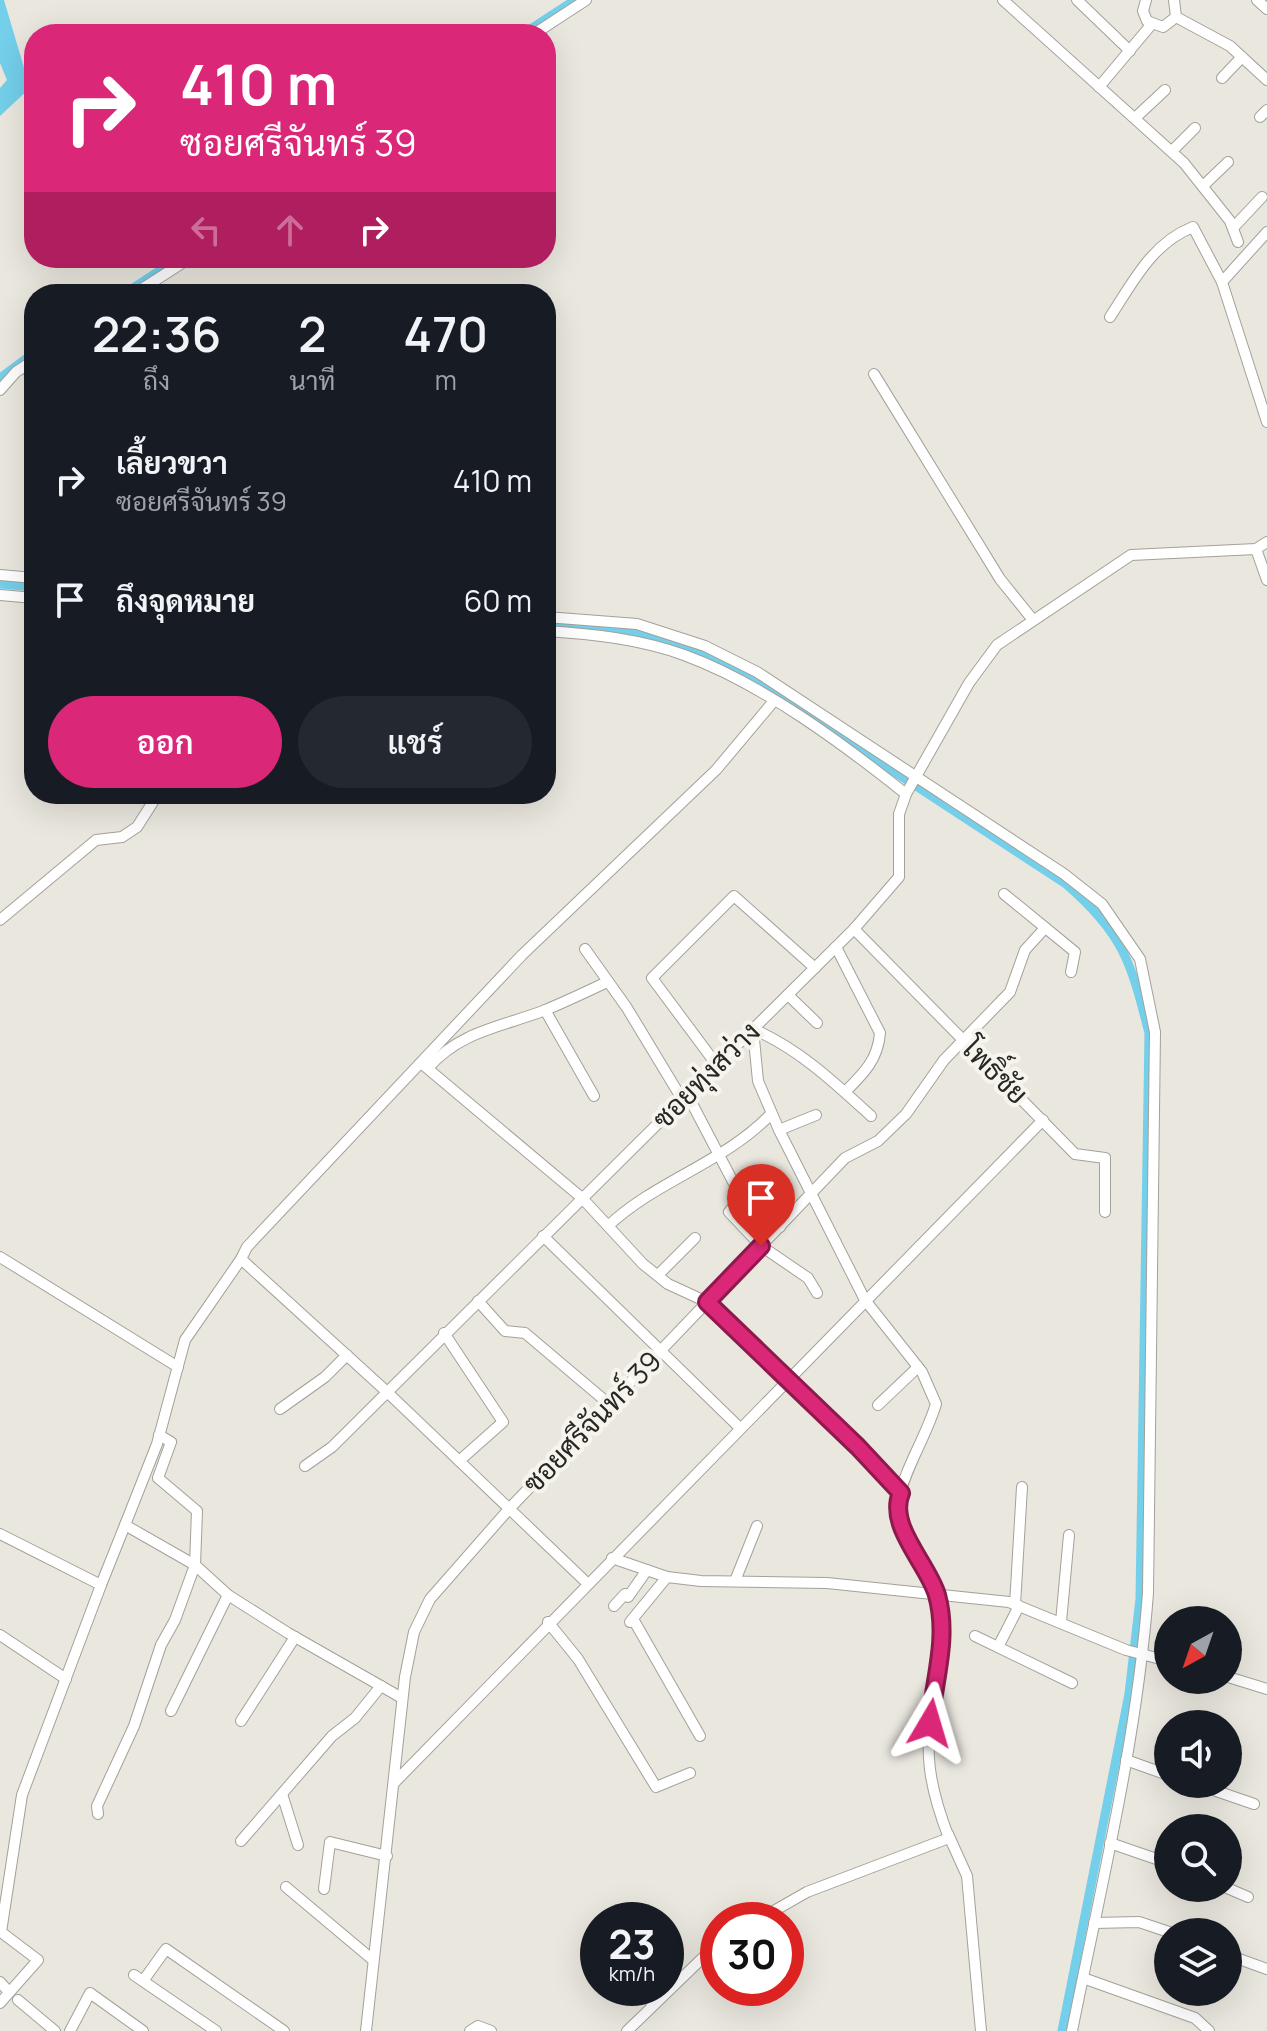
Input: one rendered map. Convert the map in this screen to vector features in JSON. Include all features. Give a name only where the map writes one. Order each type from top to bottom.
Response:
[{"type":"street","points":[[549,24],[586,0]]},
{"type":"street","points":[[1003,0],[1172,151],[1204,185],[1233,228],[1238,242]]},
{"type":"street","points":[[1077,0],[1130,51]]},
{"type":"street","points":[[1146,0],[1143,11],[1151,25]]},
{"type":"street","points":[[1174,0],[1176,17]]},
{"type":"street","points":[[1257,0],[1267,9]]},
{"type":"street","points":[[1151,25],[1168,25],[1176,17]]},
{"type":"street","points":[[1176,17],[1213,35],[1267,80]]},
{"type":"street","points":[[1099,87],[1151,25]]},
{"type":"street","points":[[1222,78],[1242,57]]},
{"type":"street","points":[[1135,118],[1165,90]]},
{"type":"street","points":[[1172,151],[1195,128]]},
{"type":"street","points":[[1204,185],[1228,162]]},
{"type":"street","points":[[1233,228],[1262,197]]},
{"type":"street","points":[[1110,317],[1156,250],[1177,234],[1193,227],[1222,282],[1267,422]]},
{"type":"street","points":[[1222,282],[1267,232]]},
{"type":"street","points":[[150,284],[174,268]]},
{"type":"street","points":[[0,390],[24,368]]},
{"type":"street","points":[[874,374],[1000,579],[1033,620]]},
{"type":"street","points":[[1267,542],[1256,549],[1267,580]]},
{"type":"street","name":"ซอยทุ่งสว่าง","points":[[305,1466],[332,1447],[788,995],[854,929],[899,877],[899,814],[969,683],[997,645],[1131,555],[1256,549]]},
{"type":"street","points":[[0,575],[24,577]]},
{"type":"street","points":[[0,595],[24,597]]},
{"type":"street","points":[[556,618],[637,624],[705,646],[757,672],[913,785],[1102,904],[1140,959],[1155,1032],[1148,1593],[1135,1651],[1126,1760],[1072,2031]]},
{"type":"street","points":[[556,632],[593,634],[683,655],[773,702],[868,764],[913,785]]},
{"type":"street","points":[[0,2003],[38,1960],[1,1932],[22,1795],[159,1435],[185,1340],[247,1247],[424,1066],[522,955],[716,770],[773,702]]},
{"type":"street","points":[[0,920],[96,840],[122,837],[137,827],[152,804]]},
{"type":"street","points":[[1004,894],[1045,928],[1061,937],[1075,952],[1071,972]]},
{"type":"street","points":[[716,1064],[652,978],[734,896],[815,968]]},
{"type":"street","name":"ซอยศรีจันทร์ 39","points":[[366,2031],[402,1698],[414,1632],[430,1599],[509,1509],[845,1158],[878,1141],[906,1114],[944,1060],[1010,992],[1025,950],[1045,928]]},
{"type":"street","name":"โพธิ์ชัย","points":[[854,929],[1075,1154],[1105,1158],[1105,1212]]},
{"type":"street","points":[[836,947],[880,1033],[878,1049],[870,1067],[845,1092]]},
{"type":"street","points":[[585,949],[685,1096],[741,1197],[729,1212],[761,1246],[808,1278],[817,1293]]},
{"type":"street","points":[[424,1066],[460,1040],[545,1010],[607,982]]},
{"type":"street","points":[[788,995],[817,1023]]},
{"type":"street","points":[[545,1010],[594,1096]]},
{"type":"street","points":[[753,1029],[798,1053],[871,1116]]},
{"type":"street","points":[[753,1029],[758,1081],[771,1114],[865,1300],[918,1367],[936,1404],[896,1504],[904,1531],[937,1594],[943,1643],[932,1696],[928,1750],[930,1790],[949,1838],[807,1892],[790,1902]]},
{"type":"street","points":[[424,1066],[582,1198],[668,1284],[707,1302],[858,1447],[901,1493]]},
{"type":"street","points":[[608,1226],[667,1182],[718,1156],[771,1114]]},
{"type":"street","points":[[779,1130],[816,1115]]},
{"type":"street","points":[[394,1783],[548,1622],[1043,1120]]},
{"type":"street","points":[[753,1197],[780,1227]]},
{"type":"street","points":[[543,1236],[740,1428]]},
{"type":"street","points":[[658,1275],[695,1238]]},
{"type":"street","points":[[0,1257],[178,1367]]},
{"type":"street","points":[[241,1259],[386,1391],[587,1583]]},
{"type":"street","points":[[478,1301],[505,1331],[525,1333],[609,1404]]},
{"type":"street","points":[[444,1333],[503,1422],[459,1461]]},
{"type":"street","points":[[280,1409],[325,1377],[347,1355]]},
{"type":"street","points":[[878,1405],[918,1367]]},
{"type":"street","points":[[98,1814],[97,1806],[134,1726],[161,1645],[175,1620],[195,1565],[197,1511],[158,1478],[171,1442],[159,1435]]},
{"type":"street","points":[[998,1647],[1017,1606],[1022,1487]]},
{"type":"street","points":[[125,1525],[195,1565],[228,1595],[295,1637],[402,1698]]},
{"type":"street","points":[[735,1581],[757,1526]]},
{"type":"street","points":[[0,1534],[101,1585]]},
{"type":"street","points":[[1061,1622],[1069,1535]]},
{"type":"street","points":[[612,1558],[667,1577],[827,1583],[1017,1606],[1154,1657]]},
{"type":"street","points":[[614,1606],[625,1594],[628,1597],[647,1570]]},
{"type":"street","points":[[667,1577],[631,1621],[700,1736]]},
{"type":"street","points":[[171,1711],[228,1595]]},
{"type":"street","points":[[548,1622],[578,1659],[656,1787],[690,1773]]},
{"type":"street","points":[[0,1635],[66,1679]]},
{"type":"street","points":[[975,1636],[1072,1683]]},
{"type":"street","points":[[241,1721],[295,1637]]},
{"type":"street","points":[[1242,1681],[1267,1689]]},
{"type":"street","points":[[241,1841],[381,1686]]},
{"type":"street","points":[[1126,1760],[1154,1770]]},
{"type":"street","points":[[282,1794],[298,1845]]},
{"type":"street","points":[[1237,1798],[1254,1804]]},
{"type":"street","points":[[945,1827],[967,1876],[981,2031]]},
{"type":"street","points":[[324,1889],[330,1842],[387,1856]]},
{"type":"street","points":[[1110,1843],[1154,1858]]},
{"type":"street","points":[[286,1887],[373,1960]]},
{"type":"street","points":[[1242,1894],[1248,1897]]},
{"type":"street","points":[[1094,1923],[1139,1922],[1154,1927]]},
{"type":"street","points":[[216,2031],[138,1978],[166,1949],[276,2029]]},
{"type":"street","points":[[684,1975],[700,1960]]},
{"type":"street","points":[[1242,1960],[1267,1969]]},
{"type":"street","points":[[1083,1978],[1195,2018],[1209,2031]]},
{"type":"street","points":[[0,1982],[9,1992]]},
{"type":"street","points":[[70,2031],[90,1993],[143,2031]]},
{"type":"street","points":[[18,2000],[55,2031]]},
{"type":"street","points":[[627,2031],[652,2006]]},
{"type":"street","points":[[470,2031],[478,2026],[491,2031]]},
{"type":"water","points":[[0,0],[4,0],[24,68],[24,94],[0,116],[0,88],[7,80],[0,63]]},
{"type":"waterway","points":[[538,24],[575,0]]},
{"type":"waterway","points":[[139,284],[164,268]]},
{"type":"waterway","points":[[0,378],[24,360]]},
{"type":"waterway","points":[[0,584],[24,586]]},
{"type":"waterway","points":[[556,626],[635,631],[703,654],[757,682],[1066,884],[1113,934],[1130,968],[1149,1033],[1140,1599],[1129,1694],[1062,2031]]},
{"type":"route","points":[[761,1246],[707,1302],[858,1447],[901,1493],[896,1504],[904,1531],[937,1594],[943,1643],[930,1723]]}]
